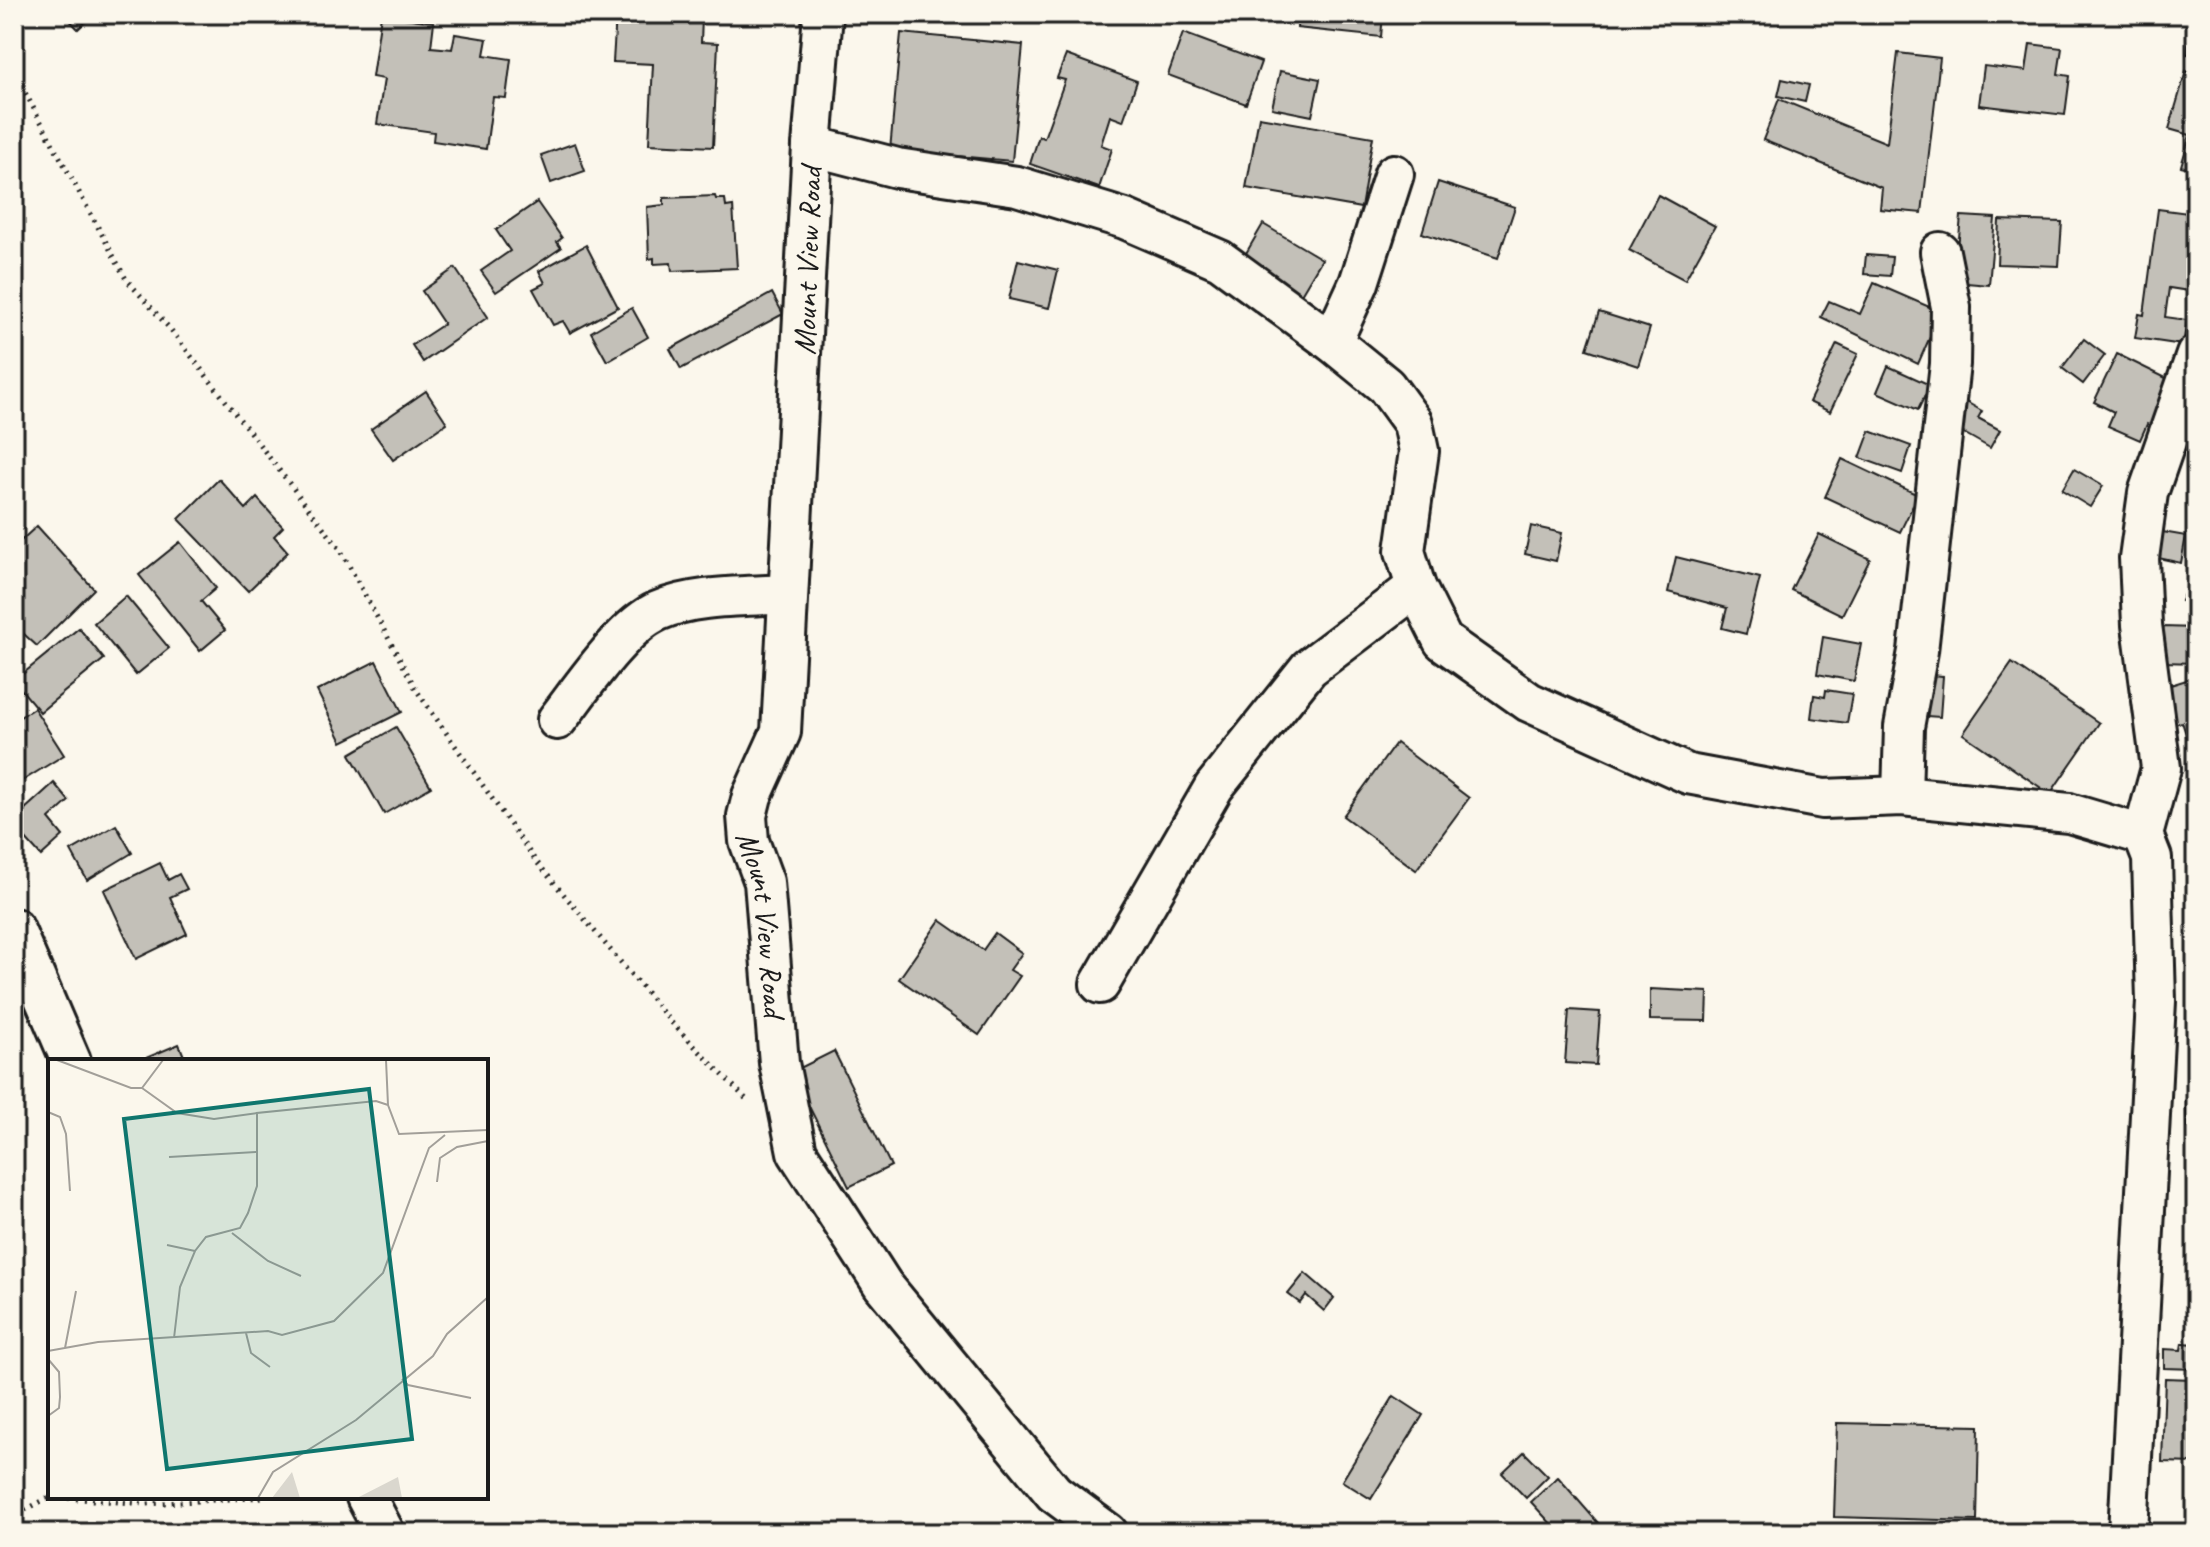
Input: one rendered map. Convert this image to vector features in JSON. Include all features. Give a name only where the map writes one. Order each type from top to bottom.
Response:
[{"type":"street","name":"Mount View Road","points":[[823,14],[812,146],[799,440],[787,594],[781,732],[752,796],[747,816],[749,841],[764,882],[779,1063],[797,1152],[883,1285],[1054,1493],[1108,1533]]},
{"type":"street","points":[[812,146],[897,168],[1017,186],[1125,219],[1220,260],[1332,342],[1386,386],[1413,423],[1419,451],[1405,551],[1416,587],[1443,641],[1529,702],[1688,774],[1823,799],[1902,796],[2069,813],[2143,835]]},
{"type":"street","points":[[1332,342],[1359,283],[1394,174]]},
{"type":"street","points":[[1902,796],[1904,727],[1918,651],[1950,364],[1951,307],[1940,252]]},
{"type":"street","points":[[2128,1533],[2156,1001],[2152,858],[2143,835],[2161,768],[2142,625],[2139,558],[2148,493],[2196,355]]},
{"type":"street","points":[[1100,984],[1214,787],[1309,668],[1416,587]]},
{"type":"street","points":[[557,720],[614,647],[657,611],[713,599],[787,594]]},
{"type":"street","points":[[14,928],[70,1059]]},
{"type":"path","points":[[14,72],[126,279],[171,330],[340,549],[417,691],[535,860],[670,1021],[755,1108]]},
{"type":"path","points":[[14,1521],[23,1511],[48,1498]]},
{"type":"path","points":[[78,1499],[146,1504],[232,1499]]},
{"type":"building","points":[[64,14],[94,14],[78,29]]},
{"type":"building","points":[[616,14],[702,18],[701,42],[718,43],[713,147],[649,144],[653,64],[613,62]]},
{"type":"building","points":[[1298,14],[1383,14],[1381,37],[1297,28]]},
{"type":"building","points":[[2191,14],[2196,14],[2196,55],[2187,54]]},
{"type":"building","points":[[381,15],[434,22],[431,47],[452,49],[455,34],[487,39],[484,55],[511,59],[506,98],[493,97],[486,149],[433,141],[434,132],[377,124],[384,79],[372,77]]},
{"type":"building","points":[[901,33],[1023,45],[1012,161],[890,150]]},
{"type":"building","points":[[1183,33],[1261,62],[1246,104],[1168,75]]},
{"type":"building","points":[[2030,44],[2062,48],[2058,74],[2070,76],[2065,115],[1979,105],[1984,66],[2026,71]]},
{"type":"building","points":[[1898,53],[1940,58],[1922,213],[1880,209],[1882,188],[1763,140],[1779,99],[1887,143]]},
{"type":"building","points":[[1066,55],[1137,81],[1123,121],[1110,116],[1101,145],[1112,149],[1099,188],[1030,164],[1039,136],[1044,138],[1065,80],[1057,78]]},
{"type":"building","points":[[1280,71],[1320,79],[1312,116],[1272,108]]},
{"type":"building","points":[[2186,71],[2196,75],[2196,170],[2181,166],[2190,135],[2169,129]]},
{"type":"building","points":[[1782,79],[1809,85],[1805,102],[1778,96]]},
{"type":"building","points":[[1259,117],[1373,137],[1361,208],[1246,188]]},
{"type":"building","points":[[575,143],[585,171],[551,183],[541,155]]},
{"type":"building","points":[[1438,182],[1515,207],[1498,258],[1422,233]]},
{"type":"building","points":[[1658,195],[1715,226],[1685,280],[1629,250]]},
{"type":"building","points":[[715,196],[716,199],[725,199],[726,207],[733,206],[737,268],[672,271],[671,263],[654,264],[654,258],[649,259],[647,207],[664,205],[664,198]]},
{"type":"building","points":[[537,202],[562,238],[557,242],[561,248],[496,292],[481,271],[510,251],[496,230]]},
{"type":"building","points":[[2158,209],[2196,214],[2189,291],[2169,288],[2165,317],[2187,320],[2183,345],[2135,338],[2139,314],[2144,315]]},
{"type":"building","points":[[1961,216],[1995,218],[1989,285],[1955,282]]},
{"type":"building","points":[[1999,220],[2062,222],[2059,266],[1997,264]]},
{"type":"building","points":[[1263,224],[1322,259],[1297,301],[1238,267]]},
{"type":"building","points":[[586,245],[618,307],[570,333],[563,321],[553,325],[533,289],[545,283],[539,271]]},
{"type":"building","points":[[1866,255],[1892,257],[1890,276],[1864,274]]},
{"type":"building","points":[[1018,260],[1058,270],[1049,308],[1009,299]]},
{"type":"building","points":[[455,268],[488,317],[423,362],[412,345],[444,324],[422,291]]},
{"type":"building","points":[[1874,283],[1941,312],[1918,364],[1821,317],[1829,301],[1860,314]]},
{"type":"building","points":[[772,293],[783,314],[681,369],[670,349]]},
{"type":"building","points":[[632,308],[648,337],[607,361],[591,332]]},
{"type":"building","points":[[1599,312],[1650,328],[1638,366],[1587,349]]},
{"type":"building","points":[[2084,339],[2105,355],[2083,384],[2062,368]]},
{"type":"building","points":[[1837,344],[1858,354],[1830,412],[1809,402]]},
{"type":"building","points":[[2117,354],[2172,381],[2151,426],[2147,424],[2140,440],[2108,426],[2114,412],[2094,402]]},
{"type":"building","points":[[1888,366],[1930,385],[1918,410],[1877,392]]},
{"type":"building","points":[[426,391],[447,423],[393,460],[371,429]]},
{"type":"building","points":[[1963,400],[1982,411],[1978,418],[2000,430],[1990,448],[1948,424]]},
{"type":"building","points":[[1870,431],[1911,446],[1902,473],[1860,458]]},
{"type":"building","points":[[1842,459],[1918,495],[1900,532],[1825,497]]},
{"type":"building","points":[[2074,469],[2103,486],[2090,507],[2062,490]]},
{"type":"building","points":[[219,479],[246,509],[257,498],[283,527],[274,536],[288,552],[248,591],[179,519]]},
{"type":"building","points":[[37,526],[94,589],[37,646],[14,625],[14,547]]},
{"type":"building","points":[[1531,526],[1562,533],[1556,561],[1525,554]]},
{"type":"building","points":[[2151,530],[2186,536],[2181,563],[2145,555]]},
{"type":"building","points":[[1819,534],[1870,559],[1842,615],[1791,590]]},
{"type":"building","points":[[180,542],[216,588],[201,601],[225,630],[200,651],[139,575]]},
{"type":"building","points":[[1676,557],[1760,578],[1746,634],[1722,628],[1727,608],[1668,592]]},
{"type":"building","points":[[2196,566],[2196,608],[2181,601]]},
{"type":"building","points":[[126,596],[169,648],[136,675],[94,623]]},
{"type":"building","points":[[2163,627],[2196,628],[2196,663],[2162,662]]},
{"type":"building","points":[[79,628],[104,659],[40,712],[14,681]]},
{"type":"building","points":[[1823,637],[1861,644],[1854,681],[1817,674]]},
{"type":"building","points":[[376,661],[402,712],[342,742],[317,691]]},
{"type":"building","points":[[2012,663],[2099,723],[2050,794],[1963,734]]},
{"type":"building","points":[[1915,674],[1943,676],[1940,717],[1912,715]]},
{"type":"building","points":[[2196,677],[2196,764],[2182,722],[2174,724],[2161,688]]},
{"type":"building","points":[[1826,690],[1852,694],[1847,723],[1811,718],[1814,695],[1825,697]]},
{"type":"building","points":[[34,708],[64,755],[14,786],[14,721]]},
{"type":"building","points":[[396,727],[431,787],[384,814],[350,754]]},
{"type":"building","points":[[1396,743],[1469,798],[1416,870],[1343,816]]},
{"type":"building","points":[[54,783],[69,801],[49,819],[63,836],[41,856],[14,826],[14,819]]},
{"type":"building","points":[[116,825],[132,853],[87,880],[71,851]]},
{"type":"building","points":[[160,863],[168,880],[179,874],[187,889],[170,897],[187,934],[136,959],[104,890]]},
{"type":"building","points":[[940,920],[983,950],[995,933],[1022,953],[1010,970],[1020,976],[979,1035],[899,979]]},
{"type":"building","points":[[1650,989],[1708,992],[1707,1021],[1650,1020]]},
{"type":"building","points":[[1569,1010],[1600,1012],[1596,1065],[1565,1063]]},
{"type":"building","points":[[179,1044],[185,1059],[144,1059]]},
{"type":"building","points":[[834,1051],[891,1166],[849,1187],[792,1072]]},
{"type":"building","points":[[2186,1100],[2196,1100],[2196,1127],[2187,1128]]},
{"type":"building","points":[[1305,1273],[1334,1298],[1324,1311],[1306,1295],[1300,1303],[1288,1294]]},
{"type":"building","points":[[2182,1343],[2196,1344],[2196,1369],[2164,1368],[2164,1349],[2181,1350]]},
{"type":"building","points":[[2165,1378],[2193,1379],[2191,1437],[2196,1437],[2196,1463],[2162,1462]]},
{"type":"building","points":[[1394,1396],[1423,1415],[1371,1499],[1342,1481]]},
{"type":"building","points":[[1837,1423],[1979,1426],[1977,1521],[1834,1517]]},
{"type":"building","points":[[1524,1452],[1548,1476],[1526,1498],[1502,1473]]},
{"type":"building","points":[[1558,1477],[1606,1532],[1547,1533],[1554,1527],[1531,1502]]}]
